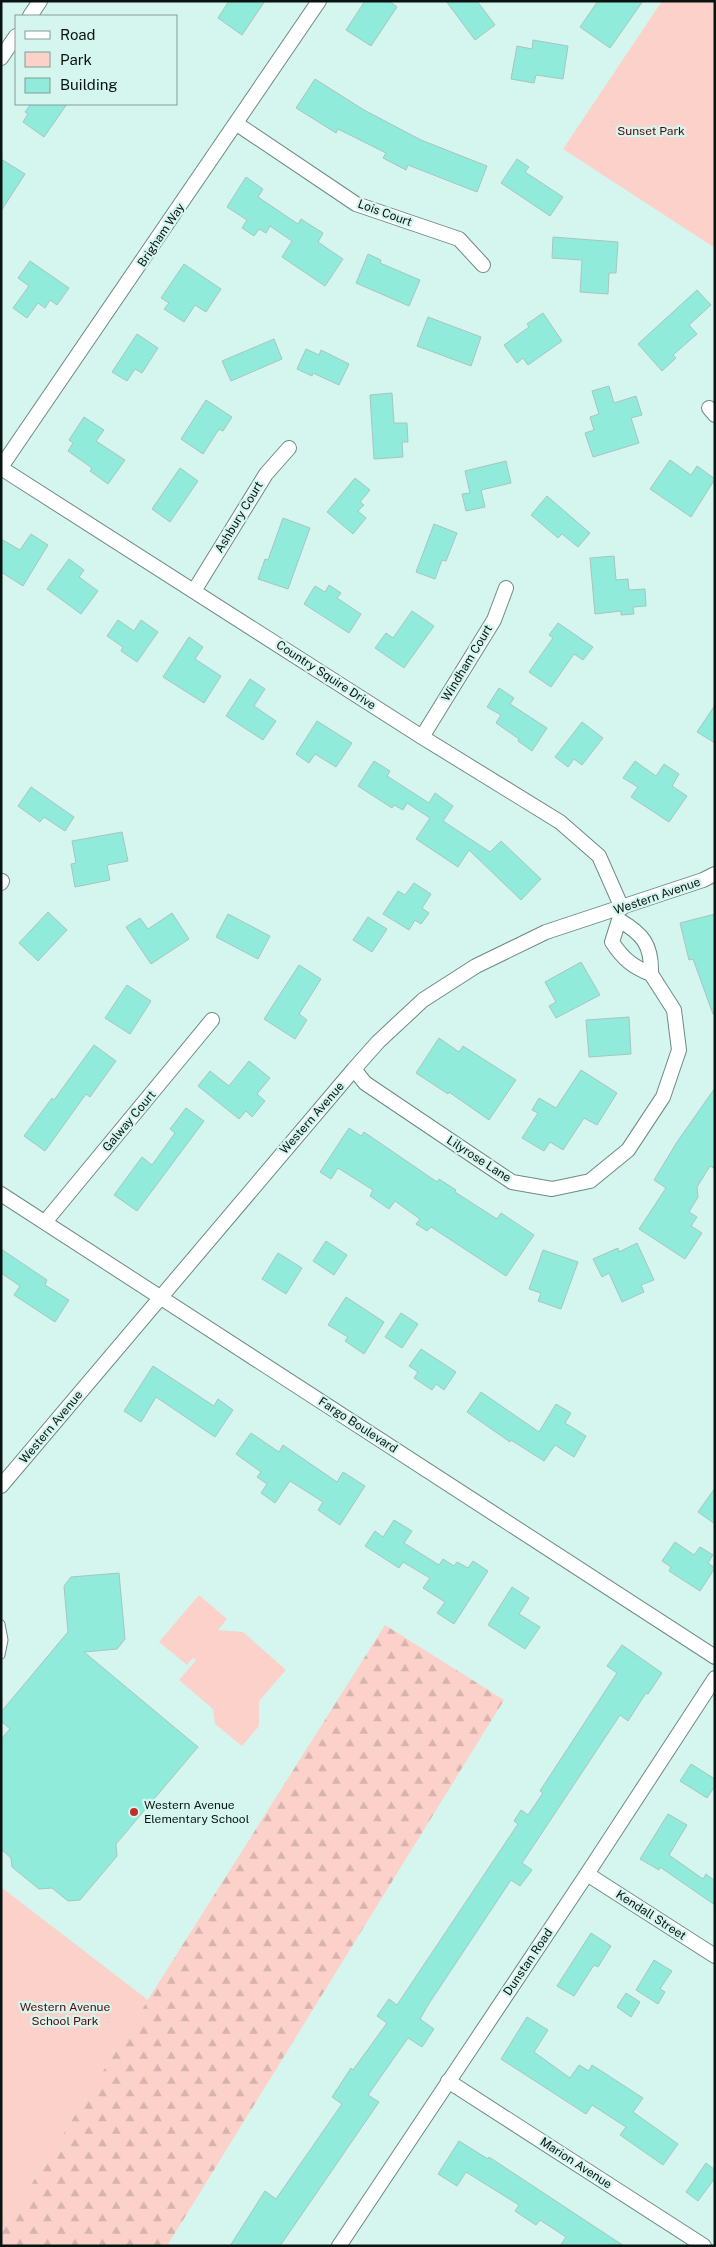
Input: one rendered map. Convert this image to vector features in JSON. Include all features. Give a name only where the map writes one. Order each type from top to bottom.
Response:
[{"type":"street","points":[[31,15],[40,1]]},
{"type":"street","name":"Brigham Way","points":[[1,468],[320,1]]},
{"type":"street","points":[[1,58],[15,37]]},
{"type":"street","name":"Lois Court","points":[[237,124],[356,204],[459,239],[483,265]]},
{"type":"street","name":"Ashbury Court","points":[[194,591],[266,474],[289,448]]},
{"type":"street","name":"Country Squire Drive","points":[[1,468],[422,737],[560,822],[599,856],[618,913]]},
{"type":"street","name":"Windham Court","points":[[422,737],[494,620],[506,588]]},
{"type":"street","name":"Western Avenue","points":[[1,1486],[354,1069],[378,1042],[423,1000],[476,966],[546,932],[618,913],[715,874]]},
{"type":"street","points":[[618,913],[638,931],[651,956],[651,974],[634,968],[620,954],[612,942],[618,913]]},
{"type":"street","name":"Lilyrose Lane","points":[[354,1069],[365,1083],[512,1182],[552,1189],[590,1181],[628,1150],[663,1097],[679,1050],[674,1010],[651,974]]},
{"type":"street","name":"Galway Court","points":[[45,1222],[212,1020]]},
{"type":"street","name":"Fargo Boulevard","points":[[1,1194],[715,1656]]},
{"type":"street","name":"Dunstan Road","points":[[339,2246],[715,1678]]},
{"type":"street","name":"Kendall Street","points":[[587,1874],[715,1956]]},
{"type":"street","name":"Marion Avenue","points":[[448,2081],[704,2246]]},
{"type":"street","points":[[711,2246],[715,2240]]},
{"type":"lane","points":[[1,1624],[4,1640],[1,1655]]},
{"type":"green space","name":"Sunset Park","points":[[662,1],[715,1],[715,248],[563,149]]},
{"type":"green space","points":[[199,1595],[227,1619],[218,1630],[243,1632],[286,1670],[259,1701],[259,1726],[242,1746],[215,1724],[213,1709],[179,1680],[196,1660],[193,1658],[187,1665],[159,1642]]},
{"type":"green space","points":[[385,1625],[504,1700],[167,2246],[1,2246],[1,2232]]},
{"type":"green space","name":"Western Avenue School Park","points":[[1,1887],[148,2000],[1,2232]]},
{"type":"building","points":[[229,1],[265,1],[242,35],[218,18]]},
{"type":"building","points":[[365,1],[389,1],[397,7],[371,46],[346,30]]},
{"type":"building","points":[[446,1],[477,1],[495,25],[475,40]]},
{"type":"building","points":[[598,1],[643,1],[610,48],[580,27]]},
{"type":"building","points":[[533,40],[568,46],[563,79],[536,75],[534,83],[511,79],[517,46],[532,49]]},
{"type":"building","points":[[315,79],[364,110],[421,140],[487,166],[477,192],[408,165],[406,170],[383,158],[386,153],[338,129],[336,133],[296,108]]},
{"type":"building","points":[[30,105],[66,105],[44,137],[23,122],[28,114],[25,112]]},
{"type":"building","points":[[1,159],[25,174],[1,211]]},
{"type":"building","points":[[517,159],[529,167],[525,172],[563,197],[550,216],[501,183]]},
{"type":"building","points":[[246,177],[263,189],[258,197],[298,224],[301,219],[323,233],[318,242],[343,259],[325,286],[282,257],[292,241],[270,226],[266,233],[259,229],[254,236],[242,228],[247,220],[227,207]]},
{"type":"building","points":[[553,237],[618,242],[616,273],[609,273],[608,294],[580,292],[582,260],[552,258]]},
{"type":"building","points":[[368,254],[381,260],[380,263],[420,280],[409,306],[356,283]]},
{"type":"building","points":[[30,261],[69,288],[57,305],[50,300],[45,308],[38,303],[27,318],[13,308],[29,286],[18,278]]},
{"type":"building","points":[[184,264],[221,289],[206,312],[195,305],[184,322],[164,309],[169,303],[161,298]]},
{"type":"building","points":[[697,290],[711,305],[689,325],[697,334],[673,355],[676,358],[662,371],[638,344]]},
{"type":"building","points":[[543,313],[562,341],[528,365],[523,358],[517,363],[504,345],[529,327],[527,324]]},
{"type":"building","points":[[428,317],[481,337],[471,366],[417,346]]},
{"type":"building","points":[[137,334],[158,348],[142,373],[135,369],[127,381],[112,372]]},
{"type":"building","points":[[274,339],[282,359],[231,381],[222,361]]},
{"type":"building","points":[[306,349],[319,355],[321,350],[349,364],[339,385],[313,373],[312,376],[297,369]]},
{"type":"building","points":[[609,386],[614,403],[636,396],[642,415],[631,418],[639,443],[593,457],[585,433],[594,430],[590,417],[599,414],[592,391]]},
{"type":"building","points":[[392,393],[394,423],[407,423],[408,442],[402,442],[403,457],[374,459],[370,395]]},
{"type":"building","points":[[206,400],[232,417],[223,431],[219,429],[203,454],[181,439]]},
{"type":"building","points":[[84,417],[104,430],[96,441],[125,460],[108,484],[90,471],[92,468],[68,451],[73,443],[69,440]]},
{"type":"building","points":[[670,460],[691,475],[697,466],[715,479],[691,517],[650,489]]},
{"type":"building","points":[[506,461],[511,483],[481,490],[485,507],[466,511],[462,494],[470,493],[465,471]]},
{"type":"building","points":[[180,468],[198,481],[170,522],[152,509]]},
{"type":"building","points":[[355,478],[370,490],[360,502],[364,505],[358,511],[366,518],[353,534],[327,512]]},
{"type":"building","points":[[547,496],[590,533],[578,547],[562,534],[558,538],[531,515]]},
{"type":"building","points":[[283,518],[310,528],[288,589],[258,579],[265,559],[268,560]]},
{"type":"building","points":[[434,524],[457,533],[446,561],[442,560],[435,579],[416,572]]},
{"type":"building","points":[[31,534],[48,545],[23,586],[1,572],[1,539],[20,550]]},
{"type":"building","points":[[614,556],[616,580],[628,579],[629,590],[645,589],[646,606],[633,607],[634,614],[621,615],[621,611],[595,614],[590,558]]},
{"type":"building","points":[[69,559],[84,570],[79,577],[98,591],[81,614],[47,589]]},
{"type":"building","points":[[329,585],[341,593],[337,598],[361,614],[349,633],[304,604],[315,586],[325,592]]},
{"type":"building","points":[[412,611],[434,626],[404,668],[375,648],[386,633],[393,638]]},
{"type":"building","points":[[118,620],[134,631],[141,620],[158,632],[137,662],[121,651],[123,647],[107,636]]},
{"type":"building","points":[[558,623],[593,647],[583,660],[574,654],[551,687],[529,672],[553,638],[549,635]]},
{"type":"building","points":[[189,637],[203,647],[195,659],[221,676],[204,703],[163,677]]},
{"type":"building","points":[[250,679],[265,689],[254,706],[276,721],[263,740],[226,716]]},
{"type":"building","points":[[499,688],[514,698],[510,704],[547,728],[532,751],[496,723],[501,715],[487,707]]},
{"type":"building","points":[[715,705],[715,743],[697,732]]},
{"type":"building","points":[[317,721],[352,743],[336,767],[315,754],[309,763],[296,754]]},
{"type":"building","points":[[582,722],[603,738],[582,765],[574,759],[568,767],[555,757]]},
{"type":"building","points":[[374,761],[390,771],[387,776],[429,803],[435,793],[453,806],[443,821],[490,852],[501,841],[541,879],[521,900],[469,850],[458,867],[416,839],[430,818],[407,803],[403,810],[394,805],[392,808],[358,786]]},
{"type":"building","points":[[635,761],[656,776],[664,764],[679,774],[672,786],[687,796],[669,822],[631,797],[638,787],[623,778]]},
{"type":"building","points":[[31,787],[74,817],[65,831],[44,817],[40,822],[18,806]]},
{"type":"building","points":[[122,832],[128,861],[107,865],[110,880],[75,887],[71,864],[76,863],[72,841]]},
{"type":"building","points":[[414,883],[431,894],[422,908],[429,913],[421,924],[415,920],[409,930],[383,914],[398,891],[405,895]]},
{"type":"building","points":[[48,912],[67,930],[38,961],[19,943]]},
{"type":"building","points":[[172,913],[189,939],[151,964],[126,927],[140,918],[148,929]]},
{"type":"building","points":[[228,914],[270,936],[258,959],[216,937]]},
{"type":"building","points":[[715,914],[715,1013],[713,1014],[693,959],[689,960],[680,923]]},
{"type":"building","points":[[368,917],[387,929],[372,952],[353,940]]},
{"type":"building","points":[[581,962],[600,995],[556,1018],[549,1006],[556,1002],[545,982]]},
{"type":"building","points":[[299,965],[321,979],[299,1014],[307,1020],[295,1039],[264,1019]]},
{"type":"building","points":[[127,985],[151,1001],[130,1034],[105,1018]]},
{"type":"building","points":[[629,1017],[631,1054],[589,1057],[586,1020]]},
{"type":"building","points":[[439,1038],[459,1052],[463,1046],[516,1080],[489,1120],[449,1092],[448,1094],[416,1073]]},
{"type":"building","points":[[94,1045],[116,1061],[90,1097],[86,1094],[45,1151],[24,1136],[52,1098],[54,1100]]},
{"type":"building","points":[[249,1061],[270,1078],[257,1094],[265,1101],[252,1117],[246,1111],[239,1119],[198,1086],[210,1071],[229,1086]]},
{"type":"building","points":[[581,1070],[617,1093],[597,1125],[584,1118],[563,1150],[550,1142],[544,1151],[522,1138],[538,1113],[532,1110],[539,1098],[556,1108]]},
{"type":"building","points":[[715,1088],[715,1169],[710,1166],[697,1187],[698,1197],[689,1212],[697,1217],[691,1226],[702,1233],[685,1259],[639,1229],[666,1188],[654,1180],[677,1142]]},
{"type":"building","points":[[186,1108],[204,1121],[137,1211],[114,1195],[142,1157],[152,1165],[175,1133],[170,1129]]},
{"type":"building","points":[[349,1128],[361,1136],[364,1132],[437,1182],[439,1179],[456,1190],[455,1192],[497,1219],[501,1213],[534,1235],[506,1276],[431,1227],[427,1231],[416,1224],[420,1219],[395,1201],[389,1209],[370,1196],[373,1190],[338,1168],[331,1179],[320,1172]]},
{"type":"building","points":[[326,1241],[347,1255],[334,1275],[313,1261]]},
{"type":"building","points":[[637,1243],[654,1280],[641,1285],[644,1292],[622,1302],[609,1273],[602,1277],[593,1259],[618,1248],[619,1252]]},
{"type":"building","points":[[1,1249],[47,1280],[45,1285],[69,1300],[55,1322],[14,1295],[20,1286],[1,1273]]},
{"type":"building","points":[[543,1250],[578,1262],[561,1309],[538,1301],[541,1293],[529,1289]]},
{"type":"building","points":[[278,1253],[302,1268],[286,1294],[262,1279]]},
{"type":"building","points":[[346,1297],[384,1322],[364,1354],[345,1341],[348,1337],[328,1325]]},
{"type":"building","points":[[401,1313],[418,1324],[402,1348],[385,1337]]},
{"type":"building","points":[[421,1349],[456,1372],[444,1390],[436,1384],[432,1390],[414,1378],[418,1372],[409,1366]]},
{"type":"building","points":[[153,1366],[214,1406],[218,1399],[233,1410],[215,1437],[156,1397],[141,1422],[124,1411]]},
{"type":"building","points":[[481,1392],[539,1432],[556,1404],[571,1413],[565,1423],[586,1436],[574,1457],[555,1445],[544,1461],[511,1440],[510,1442],[467,1412]]},
{"type":"building","points":[[251,1433],[279,1452],[283,1445],[337,1482],[343,1472],[365,1486],[340,1525],[318,1510],[323,1502],[290,1481],[275,1503],[261,1493],[267,1484],[257,1477],[261,1472],[236,1454]]},
{"type":"building","points":[[715,1488],[715,1524],[698,1512]]},
{"type":"building","points":[[394,1520],[412,1531],[404,1543],[439,1565],[443,1559],[454,1566],[457,1562],[468,1568],[473,1561],[488,1571],[454,1624],[437,1613],[445,1602],[423,1588],[430,1578],[403,1562],[399,1568],[365,1546],[375,1531],[383,1537]]},
{"type":"building","points":[[675,1542],[694,1555],[700,1547],[713,1555],[708,1563],[715,1568],[700,1591],[669,1571],[671,1567],[662,1561]]},
{"type":"building","points":[[119,1573],[125,1639],[117,1649],[84,1652],[198,1747],[116,1844],[117,1856],[80,1900],[68,1901],[52,1888],[39,1889],[12,1867],[11,1858],[1,1849],[1,1739],[10,1729],[1,1721],[1,1712],[68,1632],[64,1586],[71,1577]]},
{"type":"building","points":[[512,1587],[529,1598],[519,1614],[540,1627],[525,1649],[488,1625]]},
{"type":"building","points":[[622,1645],[662,1673],[628,1721],[620,1715],[522,1863],[532,1870],[520,1886],[511,1880],[428,2005],[420,2019],[434,2029],[422,2047],[408,2038],[368,2095],[379,2102],[280,2246],[230,2246],[265,2191],[276,2199],[342,2104],[332,2097],[351,2068],[353,2070],[387,2023],[377,2016],[389,1999],[397,2005],[518,1824],[514,1821],[521,1810],[528,1815],[543,1793],[540,1791],[617,1673],[607,1666]]},
{"type":"building","points":[[691,1764],[715,1779],[715,1786],[707,1798],[680,1781]]},
{"type":"building","points":[[668,1814],[687,1825],[669,1855],[703,1879],[706,1874],[715,1881],[715,1905],[660,1867],[659,1870],[640,1859]]},
{"type":"building","points":[[591,1933],[611,1946],[598,1967],[594,1965],[574,1996],[557,1986]]},
{"type":"building","points":[[654,1960],[672,1971],[660,1989],[665,1992],[658,2004],[636,1990]]},
{"type":"building","points":[[626,1993],[640,2002],[631,2017],[617,2007]]},
{"type":"building","points":[[527,2017],[548,2030],[534,2052],[570,2078],[579,2065],[589,2071],[592,2065],[643,2098],[633,2112],[678,2144],[663,2165],[620,2135],[626,2127],[592,2105],[586,2114],[501,2059]]},
{"type":"building","points":[[459,2141],[488,2159],[489,2157],[624,2246],[560,2246],[566,2237],[540,2220],[536,2225],[515,2211],[519,2205],[466,2172],[457,2186],[438,2174]]},
{"type":"building","points":[[706,2163],[715,2170],[715,2178],[698,2201],[686,2192]]},
{"type":"place","name":"Western Avenue Elementary School","points":[[134,1812]]}]
